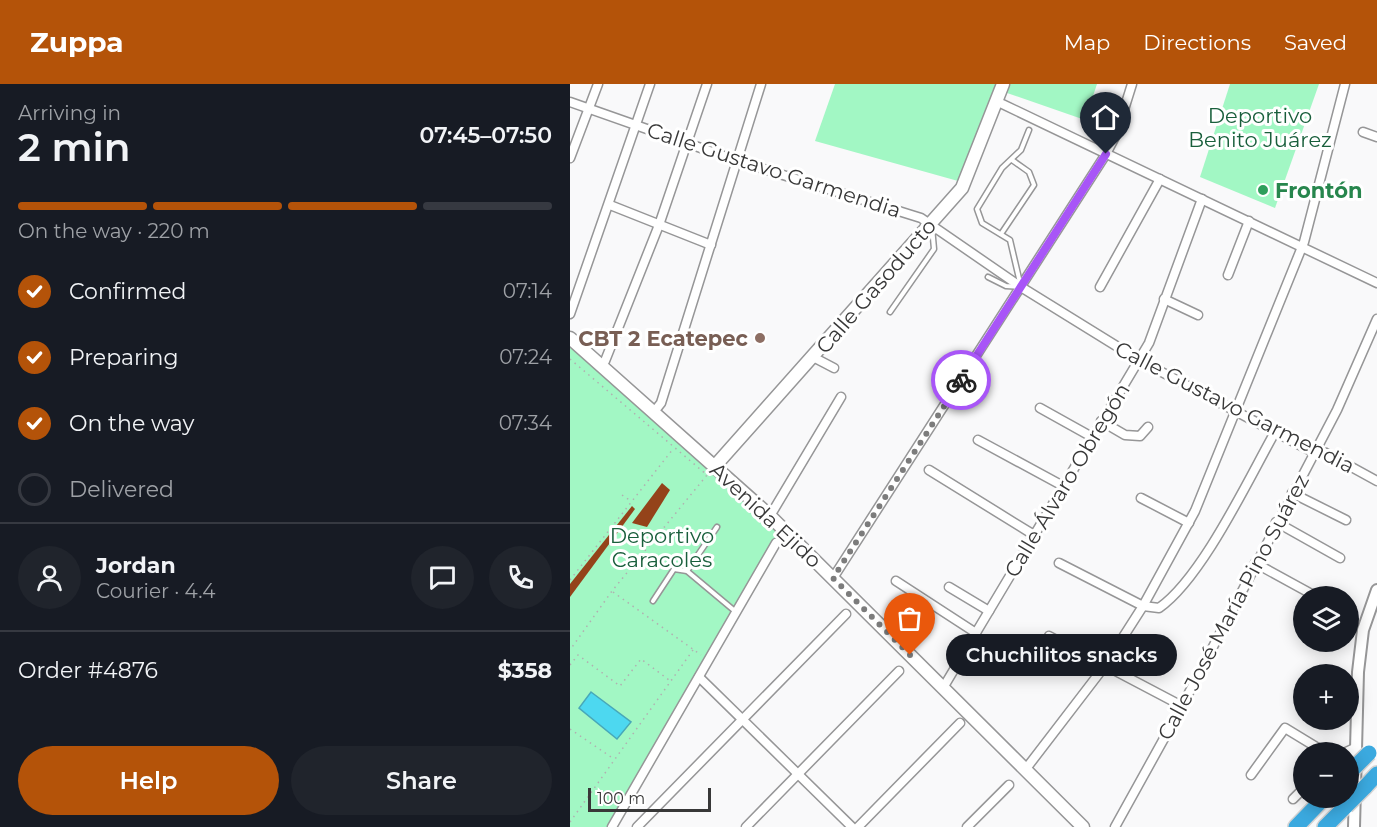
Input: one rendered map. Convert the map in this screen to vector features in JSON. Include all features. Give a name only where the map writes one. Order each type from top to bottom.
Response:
[{"type":"highway","points":[[1325,827],[1377,774]]},
{"type":"highway","points":[[1296,827],[1314,808]]},
{"type":"main road","name":"Calle Gasoducto","points":[[715,466],[931,224],[965,182],[1003,84]]},
{"type":"main road","name":"Avenida Ejido","points":[[570,338],[770,516],[1083,827]]},
{"type":"street","points":[[570,158],[598,84]]},
{"type":"street","points":[[570,314],[651,84]]},
{"type":"street","points":[[600,366],[606,361],[659,225],[707,84]]},
{"type":"street","points":[[653,413],[661,403],[711,245],[735,160],[761,84]]},
{"type":"street","points":[[833,578],[1106,154],[1116,135],[1132,84]]},
{"type":"street","points":[[1024,770],[1104,667],[1143,606],[1189,523],[1302,246],[1345,84]]},
{"type":"street","points":[[996,101],[1377,284]]},
{"type":"street","name":"Calle Gustavo Garmendia","points":[[570,102],[735,160],[921,218],[1022,287],[1138,360],[1275,432],[1315,451],[1326,453],[1377,481]]},
{"type":"street","points":[[1363,132],[1376,134]]},
{"type":"street","points":[[1100,287],[1160,179]]},
{"type":"street","name":"Calle Álvaro Obregón","points":[[943,688],[1154,334],[1164,299],[1202,199]]},
{"type":"street","points":[[610,205],[711,245]]},
{"type":"street","points":[[1228,276],[1249,221]]},
{"type":"street","points":[[1164,299],[1198,315]]},
{"type":"street","name":"Calle José María Pino Suárez","points":[[1115,827],[1182,706],[1276,522],[1337,410],[1377,319]]},
{"type":"street","points":[[813,357],[834,368]]},
{"type":"street","points":[[770,516],[841,397]]},
{"type":"street","points":[[1040,408],[1092,437]]},
{"type":"street","points":[[1101,421],[1132,436],[1140,436],[1148,427]]},
{"type":"street","points":[[1059,562],[1143,606],[1159,608],[1185,584],[1203,558],[1275,432]]},
{"type":"street","points":[[978,440],[1063,486]]},
{"type":"street","points":[[929,470],[1034,535]]},
{"type":"street","points":[[1292,493],[1346,520]]},
{"type":"street","points":[[1141,498],[1189,523]]},
{"type":"street","points":[[1276,522],[1340,558]]},
{"type":"street","points":[[615,826],[776,543]]},
{"type":"street","points":[[1255,563],[1297,586]]},
{"type":"street","points":[[896,581],[976,633]]},
{"type":"street","points":[[949,587],[988,611]]},
{"type":"street","points":[[1354,827],[1368,749],[1360,648],[1377,590]]},
{"type":"street","points":[[637,827],[846,614]]},
{"type":"street","points":[[1049,636],[1104,667],[1182,706]]},
{"type":"street","points":[[746,827],[899,671]]},
{"type":"street","points":[[699,677],[852,827]]},
{"type":"street","points":[[858,827],[960,723]]},
{"type":"street","points":[[1251,775],[1285,728],[1308,742]]},
{"type":"street","points":[[967,827],[1009,785]]},
{"type":"lane","points":[[988,277],[1006,286],[1022,287],[1012,244],[978,219],[976,209],[1002,168],[1021,150],[1029,130]]},
{"type":"lane","points":[[1001,234],[1034,185],[1029,172],[1012,160]]},
{"type":"lane","points":[[890,312],[934,249],[931,224]]},
{"type":"lane","points":[[687,571],[717,527]]},
{"type":"lane","points":[[653,601],[674,569],[687,571],[736,612]]},
{"type":"path","points":[[570,359],[707,475],[612,591],[570,650]]},
{"type":"path","points":[[570,580],[674,447]]},
{"type":"path","points":[[622,495],[632,501]]},
{"type":"path","points":[[612,591],[709,660]]},
{"type":"path","points":[[570,822],[693,650]]},
{"type":"path","points":[[570,665],[578,655],[620,686],[642,659],[671,681]]},
{"type":"path","points":[[570,729],[614,759]]},
{"type":"green space","points":[[835,84],[997,84],[962,177],[958,181],[815,141]]},
{"type":"green space","points":[[1010,84],[1097,84],[1085,120],[1007,93]]},
{"type":"green space","name":"Deportivo Benito Juárez","points":[[1230,84],[1319,84],[1275,208],[1200,177]]},
{"type":"green space","name":"Deportivo Caracoles","points":[[570,335],[779,530],[616,827],[570,827]]},
{"type":"water","points":[[591,692],[631,722],[617,739],[579,708]]},
{"type":"building","points":[[662,483],[670,490],[647,527],[632,523]]},
{"type":"building","points":[[632,506],[635,509],[570,597],[570,584]]},
{"type":"way so far","points":[[910,655],[833,578],[961,380]]},
{"type":"place","name":"Frontón","points":[[1263,190]]},
{"type":"place","name":"CBT 2 Ecatepec","points":[[760,338]]},
{"type":"place","name":"Chuchilitos snacks","points":[[910,655]]},
{"type":"route","points":[[961,380],[1106,154]]}]
